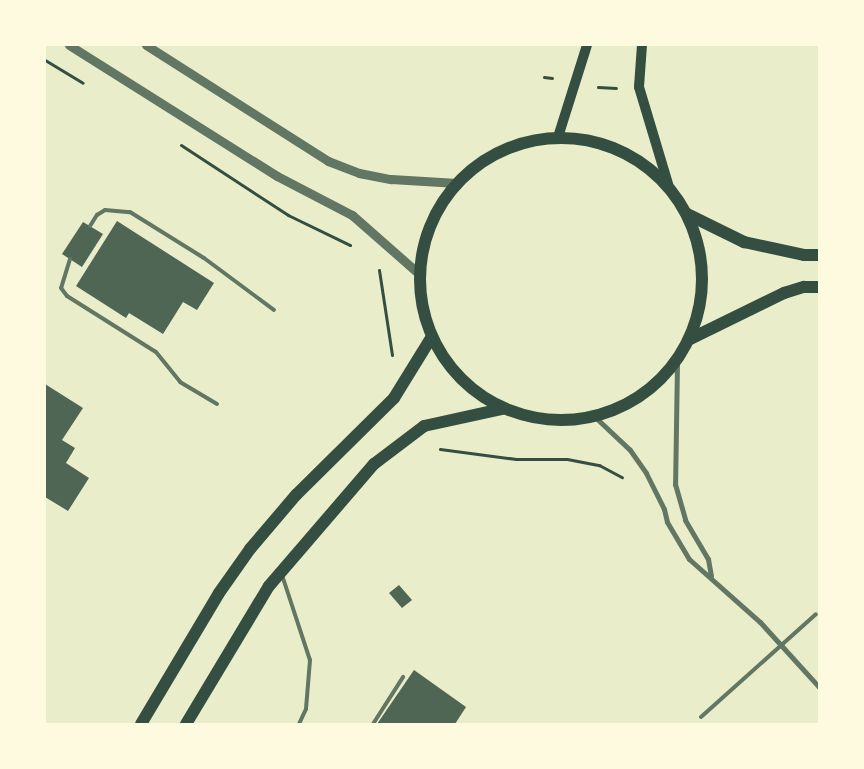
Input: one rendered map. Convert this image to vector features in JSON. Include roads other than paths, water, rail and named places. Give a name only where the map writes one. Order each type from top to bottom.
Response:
[{"type":"main road","points":[[558,137],[587,45]]},
{"type":"main road","points":[[642,45],[640,87],[669,187]]},
{"type":"main road","points":[[558,137],[588,140],[615,148],[638,160],[669,187],[687,214],[698,239],[703,276],[697,321],[690,339],[676,363],[640,398],[595,417],[547,421],[502,409],[461,381],[444,362],[431,338],[418,273],[427,231],[440,205],[457,183],[482,161],[507,148],[558,137]]},
{"type":"main road","points":[[687,214],[744,242],[804,255],[819,255]]},
{"type":"main road","points":[[690,339],[784,293],[804,287],[819,287]]},
{"type":"main road","points":[[141,724],[219,593],[250,549],[296,495],[394,398],[431,338]]},
{"type":"main road","points":[[186,724],[281,572],[374,464],[424,426],[502,409]]},
{"type":"street","points":[[70,45],[277,176],[352,215],[373,231],[418,273]]},
{"type":"street","points":[[146,45],[328,161],[359,173],[391,179],[457,183]]},
{"type":"street","points":[[676,363],[674,484],[686,520],[708,558],[711,576]]},
{"type":"street","points":[[595,417],[630,450],[646,473],[667,522],[684,552],[781,644],[819,687]]},
{"type":"lane","points":[[90,226],[97,214],[105,210],[130,212],[204,258],[274,310]]},
{"type":"lane","points":[[70,259],[61,288],[67,296],[156,352],[180,382],[217,404]]},
{"type":"lane","points":[[281,572],[310,660],[306,709],[299,724]]},
{"type":"lane","points":[[701,717],[816,614]]},
{"type":"lane","points":[[373,724],[403,677]]}]
